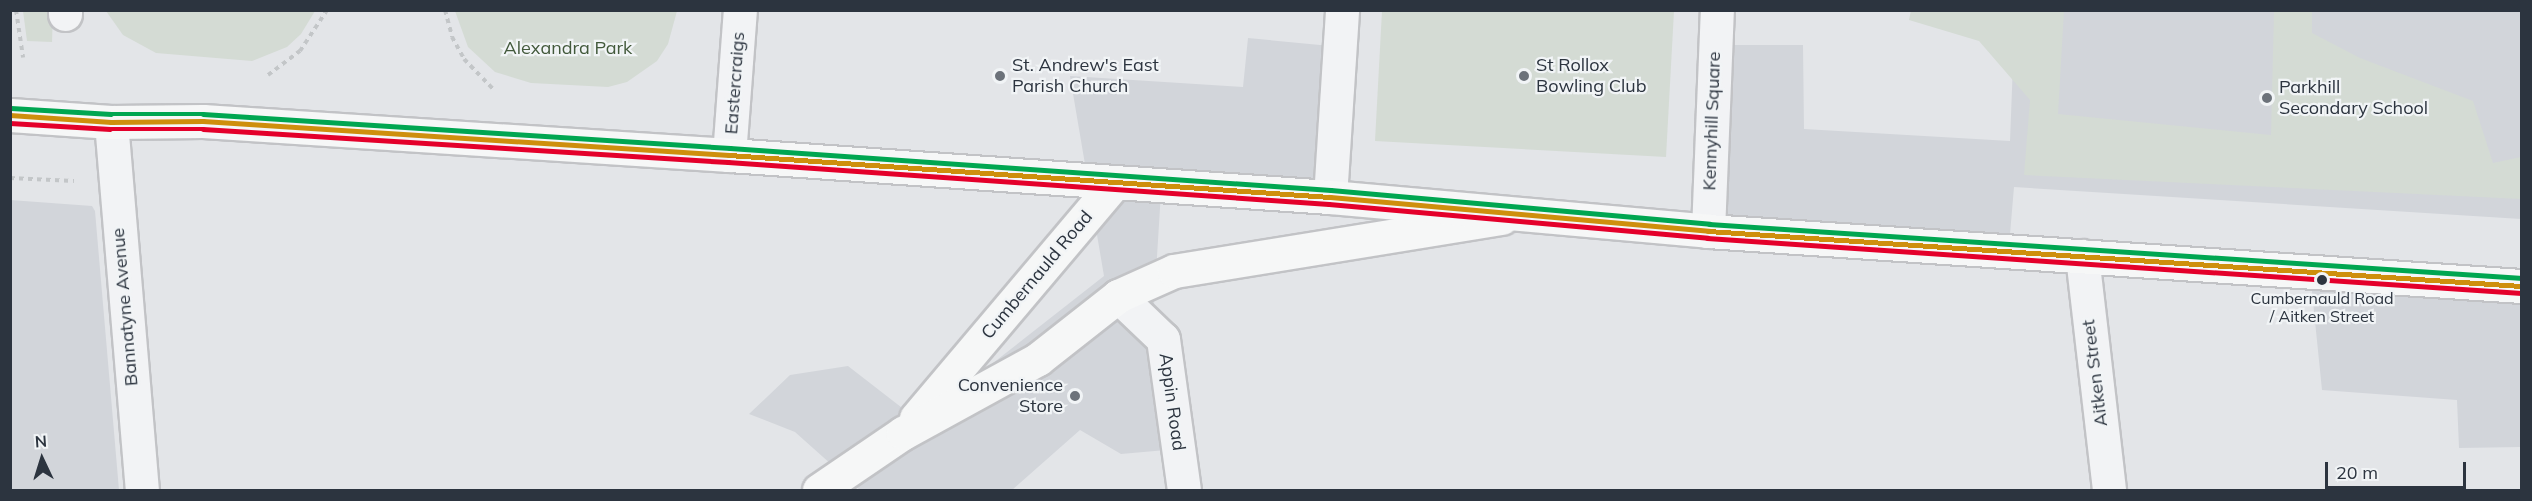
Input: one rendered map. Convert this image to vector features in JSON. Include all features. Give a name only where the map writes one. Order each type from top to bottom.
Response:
[{"type":"main road","points":[[16,115],[111,122],[203,121],[729,155],[1114,184]]},
{"type":"main road","name":"Cumbernauld Road","points":[[903,433],[1114,184],[1330,197],[1708,231],[2522,286]]},
{"type":"main road","name":"Cumbernauld Road","points":[[819,490],[903,433],[1038,359],[1118,296],[1174,271],[1524,214]]},
{"type":"street","name":"Eastercraigs","points":[[729,155],[740,10]]},
{"type":"street","points":[[1330,197],[1342,10]]},
{"type":"street","name":"Kennyhill Square","points":[[1708,231],[1717,10]]},
{"type":"street","name":"Bannatyne Avenue","points":[[111,122],[114,183],[142,490]]},
{"type":"street","name":"Aitken Street","points":[[2082,256],[2109,490]]},
{"type":"street","name":"Appin Road","points":[[1118,296],[1163,339],[1184,490]]},
{"type":"path","points":[[16,10],[22,57]]},
{"type":"path","points":[[268,75],[300,51],[327,10]]},
{"type":"path","points":[[445,10],[452,38],[464,58],[494,90]]},
{"type":"path","points":[[10,178],[114,183]]},
{"type":"shaded area","name":"Parkhill Secondary School","points":[[2015,11],[2521,11],[2521,219],[2014,187],[2008,258],[1708,237],[1717,45],[1803,45],[1804,129],[2010,141]]},
{"type":"shaded area","points":[[1248,38],[1341,47],[1330,202],[1161,192],[1152,337],[1166,450],[1121,454],[1080,430],[1012,490],[860,490],[795,432],[749,414],[790,375],[848,366],[919,421],[1104,276],[1070,76],[1243,87]]},
{"type":"shaded area","points":[[10,200],[92,206],[95,211],[119,490],[11,490]]},
{"type":"shaded area","points":[[2310,272],[2521,285],[2521,447],[2459,448],[2457,400],[2322,390]]},
{"type":"green space","name":"Alexandra Park","points":[[455,10],[677,11],[668,44],[657,61],[627,82],[608,87],[531,83],[495,72],[468,47]]},
{"type":"green space","points":[[1911,10],[2064,11],[2058,114],[2271,135],[2274,11],[2312,11],[2312,33],[2360,58],[2473,101],[2493,163],[2521,157],[2521,199],[2024,175],[2030,100],[1979,41],[1909,20]]},
{"type":"green space","points":[[23,11],[53,11],[52,42],[27,41]]},
{"type":"green space","points":[[106,11],[315,11],[301,34],[287,47],[252,61],[156,53],[123,35]]},
{"type":"green space","name":"St Rollox Bowling Club","points":[[1382,11],[1674,11],[1666,157],[1375,141]]},
{"type":"transit line","points":[[11,108],[111,114],[203,114],[730,148],[1331,190],[1709,224],[2522,278]]},
{"type":"transit line","points":[[10,115],[111,122],[203,121],[729,155],[1330,197],[1708,231],[2522,286]]},
{"type":"transit line","points":[[10,123],[110,129],[203,129],[728,162],[1329,204],[1707,238],[2521,293]]},
{"type":"place","name":"St. Andrew's East Parish Church","points":[[1000,76]]},
{"type":"place","name":"St Rollox Bowling Club","points":[[1524,76]]},
{"type":"place","name":"Parkhill Secondary School","points":[[2267,98]]},
{"type":"place","name":"Cumbernauld Road / Aitken Street","points":[[2322,280]]},
{"type":"place","name":"Convenience Store","points":[[1075,396]]}]
